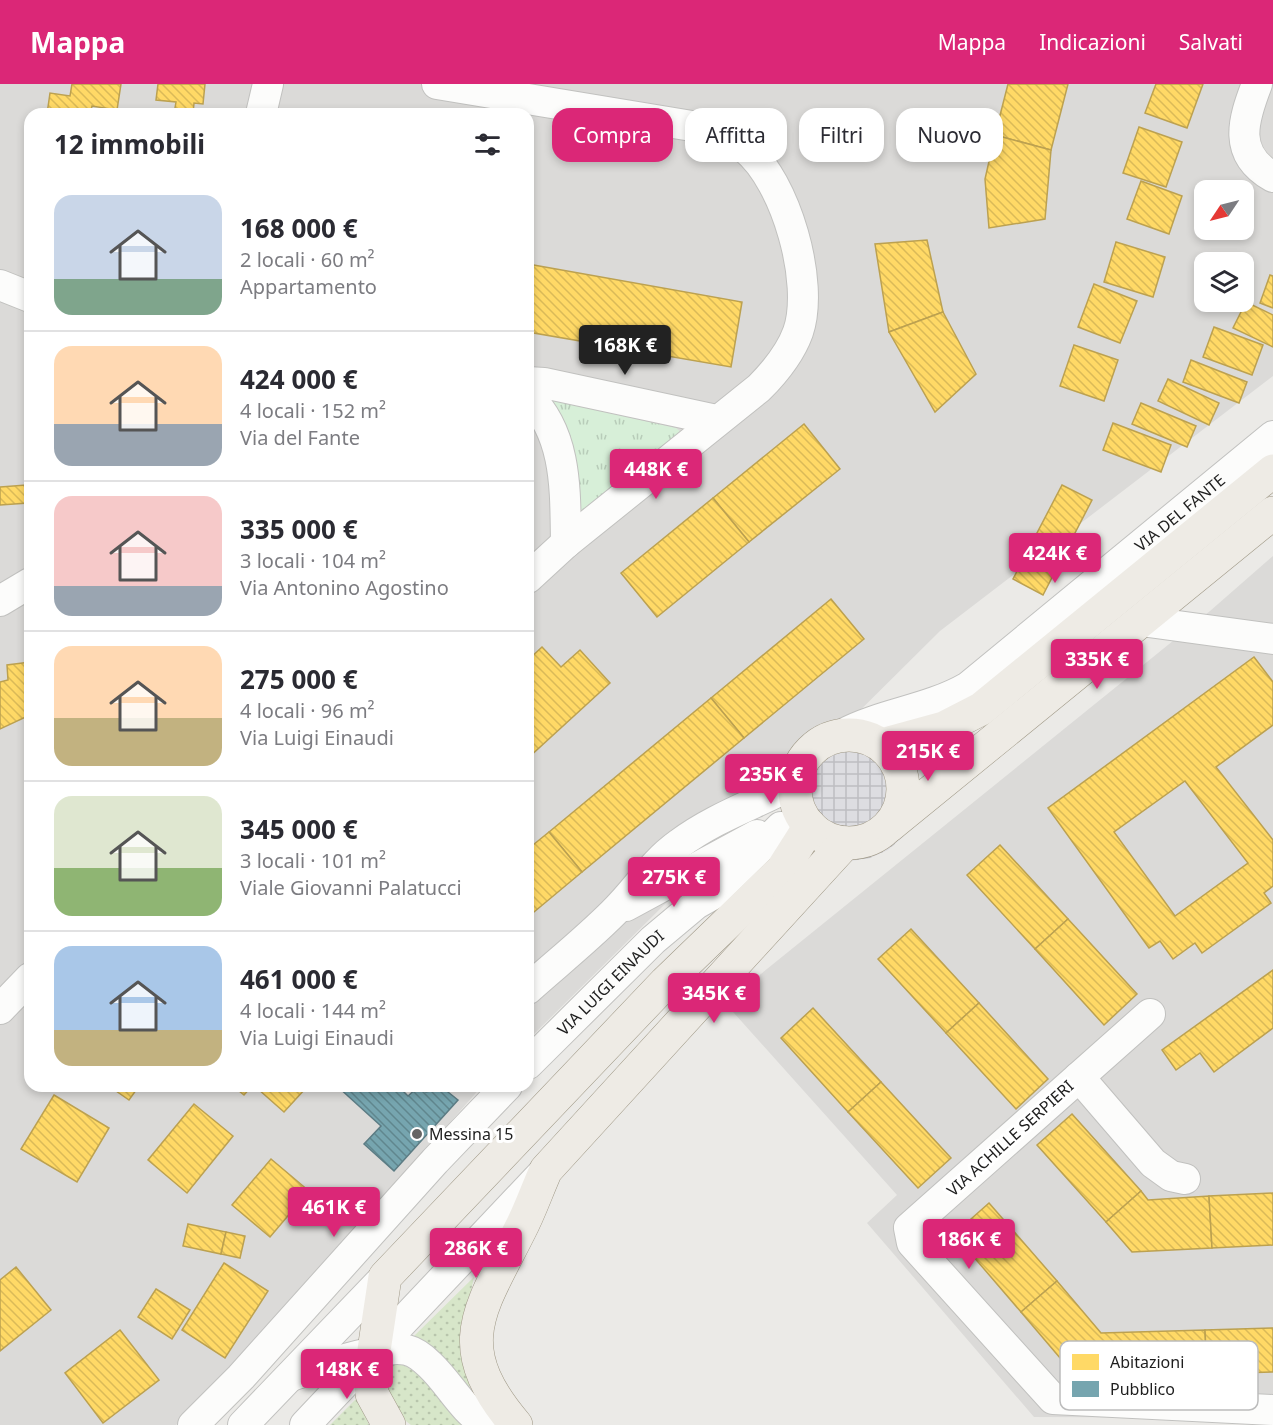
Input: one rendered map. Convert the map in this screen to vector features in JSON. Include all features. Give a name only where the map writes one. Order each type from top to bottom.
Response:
[{"type":"main road","points":[[882,745],[944,728],[981,709],[1273,471]]},
{"type":"main road","points":[[798,823],[820,835],[844,843],[861,842],[876,836],[1273,513]]},
{"type":"main road","points":[[389,1425],[372,1394],[370,1377],[385,1277],[666,982],[782,870],[798,823],[795,783],[806,756],[817,745],[843,734],[870,738],[882,745],[894,758],[902,775],[903,793],[899,811],[889,826]]},
{"type":"main road","points":[[516,1425],[485,1379],[477,1344],[478,1321],[485,1296],[522,1227],[546,1170],[844,843]]},
{"type":"street","points":[[262,108],[268,84]]},
{"type":"street","points":[[437,84],[704,128],[726,136],[745,148],[760,163],[781,198],[793,231],[801,278],[803,309],[798,331],[788,353],[774,372],[759,388],[716,420],[566,543],[534,572]]},
{"type":"street","points":[[1257,84],[1246,114],[1245,141],[1256,164],[1273,177]]},
{"type":"street","points":[[0,285],[24,295]]},
{"type":"street","points":[[534,382],[716,420]]},
{"type":"street","points":[[534,404],[547,422],[564,468],[566,543]]},
{"type":"street","name":"VIA DEL FANTE","points":[[843,734],[867,722],[937,703],[968,687],[1273,436]]},
{"type":"street","points":[[0,601],[24,587]]},
{"type":"street","points":[[1141,621],[1273,639]]},
{"type":"street","points":[[696,904],[717,839],[724,831],[746,818],[767,799],[795,783]]},
{"type":"street","points":[[534,984],[615,912],[644,876],[680,843],[738,808],[767,799]]},
{"type":"street","points":[[615,912],[757,835],[798,823]]},
{"type":"street","name":"VIA LUIGI EINAUDI","points":[[534,1058],[653,940],[696,904],[712,895],[798,823]]},
{"type":"street","points":[[0,1009],[24,984]]},
{"type":"street","name":"VIA ACHILLE SERPIERI","points":[[1060,1399],[1053,1399],[912,1243],[909,1228],[1150,1014]]},
{"type":"street","points":[[1079,1077],[1153,1163],[1171,1176],[1185,1179]]},
{"type":"street","points":[[193,1425],[225,1394],[435,1161],[501,1092]]},
{"type":"street","points":[[305,1425],[546,1170]]},
{"type":"street","points":[[243,1425],[385,1277]]},
{"type":"street","points":[[291,1376],[330,1362],[394,1349],[408,1350],[423,1358],[468,1412],[486,1425]]},
{"type":"street","name":"VIA ACHILLE SERPIERI","points":[[1258,1409],[1273,1410]]},
{"type":"shaded area","points":[[0,84],[1273,84],[1273,376],[940,631],[534,1034],[534,108],[24,108],[24,1092],[477,1092],[300,1293],[176,1425],[0,1425]]},
{"type":"shaded area","points":[[1273,556],[1273,1418],[1034,1417],[867,1223],[897,1195],[725,1003],[1210,611]]},
{"type":"shaded area","points":[[849,720],[910,754],[921,786],[914,821],[903,837],[888,850],[870,858],[851,861],[820,855],[810,848],[788,823],[780,791],[782,773],[789,756],[800,741],[814,730],[831,723]]},
{"type":"green space","points":[[552,400],[676,428],[681,432],[578,514],[576,460],[571,439]]},
{"type":"green space","points":[[474,1277],[461,1336],[470,1389],[437,1352],[414,1336]]},
{"type":"green space","points":[[390,1361],[413,1371],[422,1379],[462,1425],[411,1425],[404,1419],[395,1406],[387,1384],[384,1367]]},
{"type":"green space","points":[[357,1398],[369,1425],[330,1425]]},
{"type":"building: Abitazioni","points":[[72,84],[121,84],[117,108],[92,106],[92,108],[48,108],[50,93],[70,96]]},
{"type":"building: Abitazioni","points":[[158,84],[205,84],[203,104],[194,103],[194,108],[175,108],[176,102],[156,100]]},
{"type":"building: Abitazioni","points":[[1008,84],[1068,84],[1051,150],[1003,137],[1002,108]]},
{"type":"building: Abitazioni","points":[[1156,84],[1203,84],[1187,128],[1145,113]]},
{"type":"building: Abitazioni","points":[[1139,127],[1182,142],[1166,187],[1123,173]]},
{"type":"building: Abitazioni","points":[[1003,137],[1051,150],[1045,219],[989,228],[985,179],[989,162],[1003,162]]},
{"type":"building: Abitazioni","points":[[1141,181],[1182,196],[1169,234],[1127,219]]},
{"type":"building: Abitazioni","points":[[927,240],[943,312],[889,332],[875,244]]},
{"type":"building: Abitazioni","points":[[1116,242],[1165,257],[1153,297],[1104,282]]},
{"type":"building: Abitazioni","points":[[534,265],[742,302],[731,367],[534,333]]},
{"type":"building: Abitazioni","points":[[1270,275],[1273,276],[1273,308],[1260,303]]},
{"type":"building: Abitazioni","points":[[1094,284],[1137,301],[1120,343],[1078,327]]},
{"type":"building: Abitazioni","points":[[1254,306],[1273,315],[1273,347],[1233,328],[1241,312],[1254,312]]},
{"type":"building: Abitazioni","points":[[943,312],[976,374],[935,412],[889,332]]},
{"type":"building: Abitazioni","points":[[1214,327],[1263,345],[1252,375],[1203,357]]},
{"type":"building: Abitazioni","points":[[1074,345],[1118,360],[1104,401],[1060,386]]},
{"type":"building: Abitazioni","points":[[1191,360],[1247,382],[1239,403],[1183,382]]},
{"type":"building: Abitazioni","points":[[1168,379],[1219,403],[1209,425],[1158,401]]},
{"type":"building: Abitazioni","points":[[1141,403],[1196,426],[1187,447],[1132,424]]},
{"type":"building: Abitazioni","points":[[1113,423],[1171,445],[1161,472],[1103,450]]},
{"type":"building: Abitazioni","points":[[804,424],[840,469],[749,542],[713,498]]},
{"type":"building: Abitazioni","points":[[24,485],[24,503],[0,505],[0,487]]},
{"type":"building: Abitazioni","points":[[1062,485],[1092,500],[1043,595],[1013,579]]},
{"type":"building: Abitazioni","points":[[713,498],[749,542],[657,617],[621,573]]},
{"type":"building: Abitazioni","points":[[831,599],[864,639],[744,738],[711,698]]},
{"type":"building: Abitazioni","points":[[542,647],[561,667],[580,650],[610,683],[534,753],[534,654]]},
{"type":"building: Abitazioni","points":[[1254,657],[1273,682],[1273,725],[1216,767],[1273,840],[1273,886],[1264,893],[1271,903],[1202,953],[1195,943],[1173,959],[1160,941],[1149,948],[1048,808]],"holes":[[[1185,781],[1248,863],[1175,916],[1114,832]]]},
{"type":"building: Abitazioni","points":[[24,663],[24,718],[0,729],[0,682],[8,680],[7,665]]},
{"type":"building: Abitazioni","points":[[711,698],[744,738],[582,872],[549,832]]},
{"type":"building: Abitazioni","points":[[549,832],[582,872],[534,912],[534,844]]},
{"type":"building: Abitazioni","points":[[1000,845],[1068,919],[1035,949],[967,875]]},
{"type":"building: Abitazioni","points":[[1068,919],[1137,994],[1104,1025],[1035,949]]},
{"type":"building: Abitazioni","points":[[911,929],[979,1003],[946,1033],[878,959]]},
{"type":"building: Abitazioni","points":[[1273,970],[1273,1028],[1214,1072],[1200,1053],[1176,1070],[1162,1050]]},
{"type":"building: Abitazioni","points":[[979,1003],[1048,1079],[1016,1109],[946,1033]]},
{"type":"building: Abitazioni","points":[[813,1008],[881,1082],[848,1112],[781,1038]]},
{"type":"building: Abitazioni","points":[[881,1082],[951,1158],[918,1188],[848,1112]]},
{"type":"building: Abitazioni","points":[[118,1092],[135,1092],[129,1100]]},
{"type":"building: Abitazioni","points":[[261,1092],[302,1092],[284,1112]]},
{"type":"building: Abitazioni","points":[[54,1095],[109,1128],[77,1182],[21,1149]]},
{"type":"building: Abitazioni","points":[[194,1104],[233,1136],[187,1193],[148,1160]]},
{"type":"building: Abitazioni","points":[[1072,1114],[1141,1191],[1106,1222],[1037,1145]]},
{"type":"building: Abitazioni","points":[[271,1159],[309,1191],[270,1237],[232,1205]]},
{"type":"building: Abitazioni","points":[[1141,1191],[1148,1200],[1209,1196],[1212,1248],[1132,1252],[1106,1222]]},
{"type":"building: Abitazioni","points":[[1273,1193],[1273,1245],[1212,1248],[1209,1196]]},
{"type":"building: Abitazioni","points":[[989,1203],[1057,1281],[1021,1312],[954,1234]]},
{"type":"building: Abitazioni","points":[[188,1224],[226,1232],[221,1254],[183,1246]]},
{"type":"building: Abitazioni","points":[[226,1232],[245,1236],[240,1258],[221,1254]]},
{"type":"building: Abitazioni","points":[[224,1263],[268,1291],[225,1358],[182,1330]]},
{"type":"building: Abitazioni","points":[[16,1267],[51,1310],[0,1351],[0,1280]]},
{"type":"building: Abitazioni","points":[[1057,1281],[1101,1333],[1205,1330],[1206,1341],[1060,1341],[1060,1358],[1021,1312]]},
{"type":"building: Abitazioni","points":[[156,1289],[190,1310],[172,1339],[138,1317]]},
{"type":"building: Abitazioni","points":[[1273,1328],[1273,1372],[1258,1372],[1258,1341],[1206,1341],[1205,1330]]},
{"type":"building: Abitazioni","points":[[120,1330],[159,1380],[103,1423],[65,1373]]},
{"type":"building: Pubblico","points":[[344,1092],[404,1092],[408,1096],[412,1092],[448,1092],[458,1100],[394,1171],[364,1144],[381,1126]]},
{"type":"place","name":"Messina 15","points":[[417,1134]]}]
